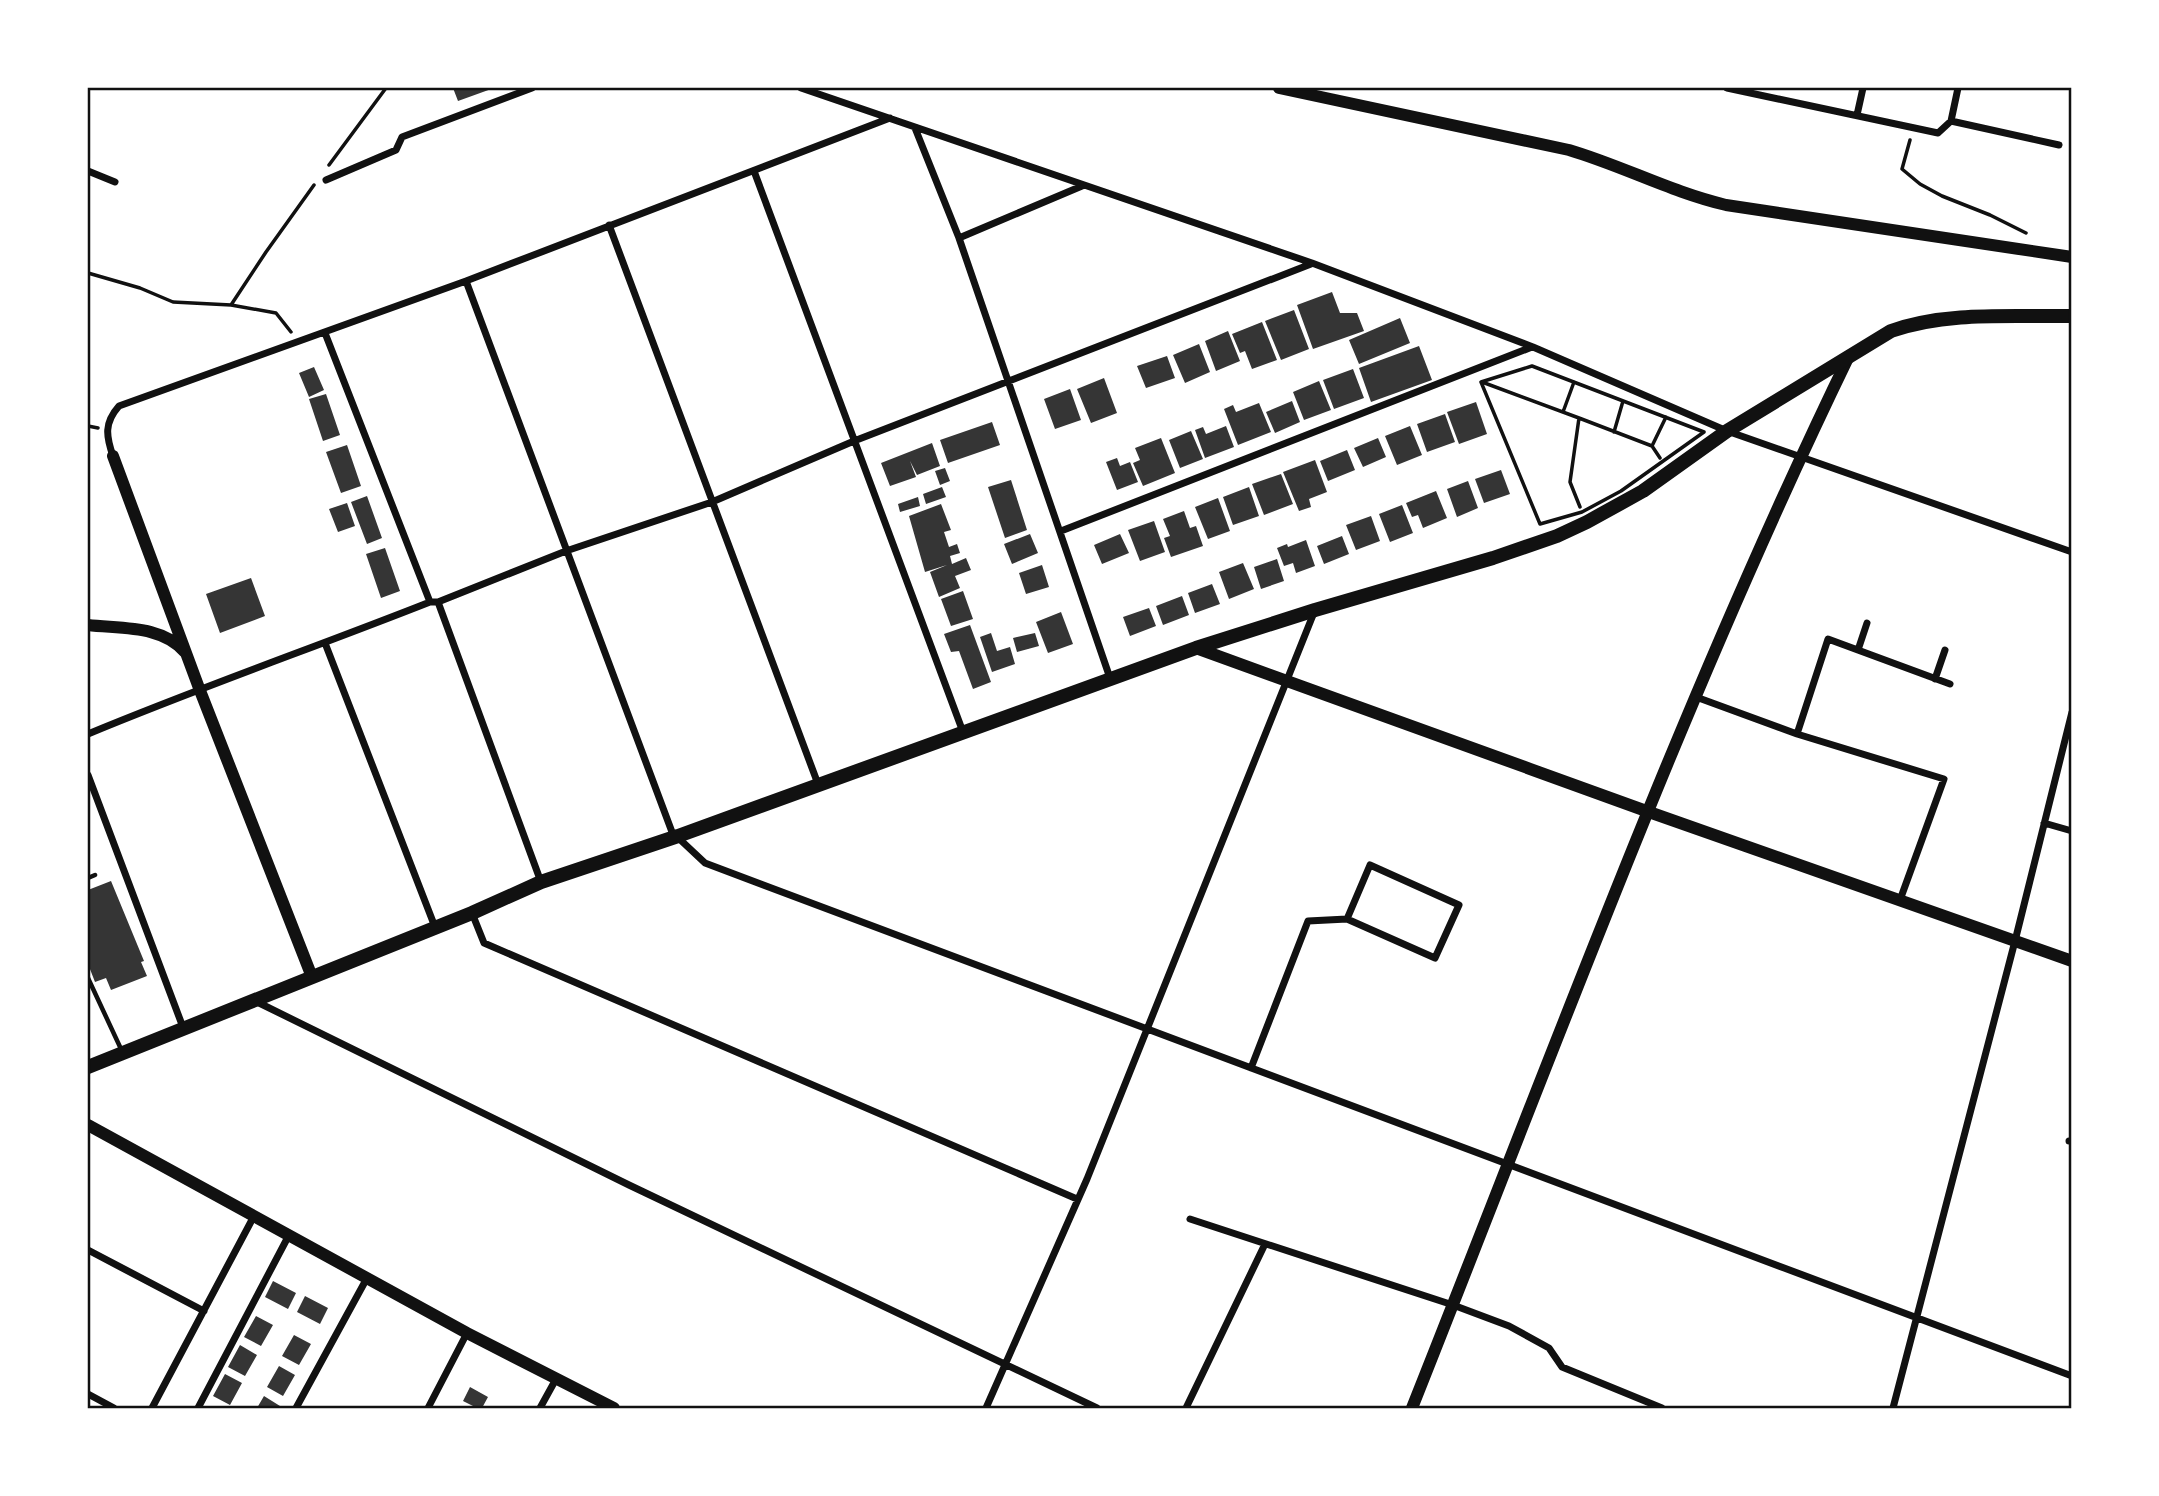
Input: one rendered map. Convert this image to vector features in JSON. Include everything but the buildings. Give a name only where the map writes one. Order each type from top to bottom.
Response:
[{"type":"main road","points":[[88,1067],[472,913],[541,882],[678,836],[1196,648],[1503,555],[1557,536],[1643,491],[1727,431],[1891,331],[1941,319],[2071,316]]},
{"type":"street","points":[[326,180],[396,150],[402,137],[532,88]]},
{"type":"street","points":[[801,88],[1312,263],[1533,347],[1727,431],[2071,552]]},
{"type":"street","points":[[1279,88],[1569,149],[1673,190],[1726,205],[2071,257]]},
{"type":"street","points":[[1727,88],[1938,133],[1951,121],[1958,88]]},
{"type":"street","points":[[1769,96],[1771,88]]},
{"type":"street","points":[[1857,115],[1863,88]]},
{"type":"street","points":[[312,977],[199,688],[113,456],[107,438],[110,417],[119,406],[466,281],[890,118]]},
{"type":"street","points":[[1951,121],[2059,145]]},
{"type":"street","points":[[915,128],[958,238],[1110,678]]},
{"type":"street","points":[[88,171],[115,182]]},
{"type":"street","points":[[754,171],[963,732]]},
{"type":"street","points":[[958,238],[1082,186]]},
{"type":"street","points":[[610,225],[818,784]]},
{"type":"street","points":[[88,734],[199,688],[566,551],[712,502],[854,441],[1312,263]]},
{"type":"street","points":[[466,281],[672,832],[705,863],[2071,1376]]},
{"type":"street","points":[[325,333],[434,602],[541,882]]},
{"type":"street","points":[[1061,531],[1533,347]]},
{"type":"street","points":[[1412,1409],[1507,1164],[1735,600],[1849,356]]},
{"type":"street","points":[[986,1409],[1077,1199],[1315,610]]},
{"type":"street","points":[[1858,650],[1867,623]]},
{"type":"street","points":[[88,625],[163,634],[178,644],[189,657]]},
{"type":"street","points":[[1797,734],[1828,639],[1950,684]]},
{"type":"street","points":[[325,643],[435,927]]},
{"type":"street","points":[[1196,648],[2071,961]]},
{"type":"street","points":[[1935,679],[1945,650]]},
{"type":"street","points":[[1696,697],[1797,734],[1944,779],[1899,900]]},
{"type":"street","points":[[1893,1409],[2015,941],[2071,712]]},
{"type":"street","points":[[88,775],[184,1030]]},
{"type":"street","points":[[2044,823],[2071,831]]},
{"type":"street","points":[[1251,1068],[1308,921],[1347,919],[1435,958],[1459,905],[1370,866],[1347,919]]},
{"type":"street","points":[[472,913],[484,943],[1077,1199]]},
{"type":"street","points":[[255,1000],[629,1185],[1097,1409]]},
{"type":"street","points":[[88,1125],[467,1333],[614,1409]]},
{"type":"street","points":[[152,1409],[254,1216]]},
{"type":"street","points":[[1190,1219],[1453,1305],[1509,1326],[1549,1348],[1562,1367],[1647,1406],[1662,1409]]},
{"type":"street","points":[[198,1409],[289,1235]]},
{"type":"street","points":[[1186,1409],[1265,1244]]},
{"type":"street","points":[[88,1250],[204,1311]]},
{"type":"street","points":[[296,1409],[367,1278]]},
{"type":"street","points":[[428,1409],[467,1333]]},
{"type":"street","points":[[540,1409],[556,1379]]},
{"type":"street","points":[[88,1394],[114,1409]]},
{"type":"lane","points":[[88,878],[95,875]]},
{"type":"lane","points":[[88,978],[123,1053]]},
{"type":"path","points":[[231,305],[266,252],[386,88]]},
{"type":"path","points":[[1916,129],[1909,140],[1902,169],[1920,184],[1942,196],[2037,238],[2047,254]]},
{"type":"path","points":[[88,273],[140,288],[173,302],[231,305],[276,313],[298,342]]},
{"type":"path","points":[[1481,382],[1532,366],[1704,432],[1621,491],[1582,512],[1570,482],[1579,418]]},
{"type":"path","points":[[1481,382],[1652,446],[1663,463]]},
{"type":"path","points":[[1481,382],[1540,524]]},
{"type":"path","points":[[1563,412],[1574,382]]},
{"type":"path","points":[[1614,432],[1623,401]]},
{"type":"path","points":[[1652,446],[1665,417]]}]
